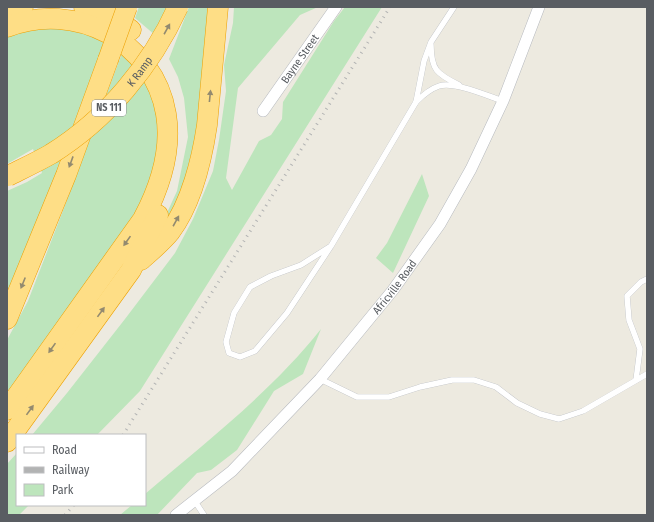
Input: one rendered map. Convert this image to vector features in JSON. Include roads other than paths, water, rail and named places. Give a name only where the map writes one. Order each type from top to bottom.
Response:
[{"type":"highway","points":[[7,10],[23,7]]},
{"type":"highway","points":[[7,442],[131,270],[164,203],[173,179],[179,147],[178,111],[175,96],[164,70],[146,44],[121,22],[106,14],[84,7]]},
{"type":"highway","points":[[7,319],[66,175],[127,7]]},
{"type":"highway","name":"K Ramp","points":[[7,176],[36,162],[64,145],[104,113],[143,68],[164,36],[178,7]]},
{"type":"highway","points":[[131,270],[170,232],[186,202],[197,173],[207,125],[218,7]]},
{"type":"highway","points":[[7,27],[29,19],[58,16],[88,22],[115,34],[138,54],[153,76],[163,100],[167,127],[166,152],[161,176],[154,198],[143,218],[7,410]]},
{"type":"street","name":"Bayne Street","points":[[264,112],[336,7]]},
{"type":"street","name":"Africville Road","points":[[176,515],[232,471],[320,379],[393,290],[440,224],[471,169],[503,101],[539,7]]},
{"type":"lane","points":[[416,102],[424,61],[431,42],[454,7]]},
{"type":"lane","points":[[431,42],[431,59],[435,68],[445,78],[463,87],[503,101]]},
{"type":"lane","points":[[331,246],[301,264],[271,276],[250,288],[234,313],[226,342],[229,353],[240,357],[255,351],[287,313],[331,246],[416,102],[429,91],[441,85],[463,87]]},
{"type":"lane","points":[[636,380],[640,349],[629,320],[627,296],[641,282],[647,279]]},
{"type":"lane","points":[[320,379],[357,397],[389,396],[452,380],[474,380],[496,387],[517,403],[540,414],[559,419],[583,411],[647,374]]},
{"type":"lane","points":[[194,500],[204,515]]},
{"type":"railway","points":[[124,434],[390,7]]},
{"type":"railway","points":[[65,515],[73,506]]}]
